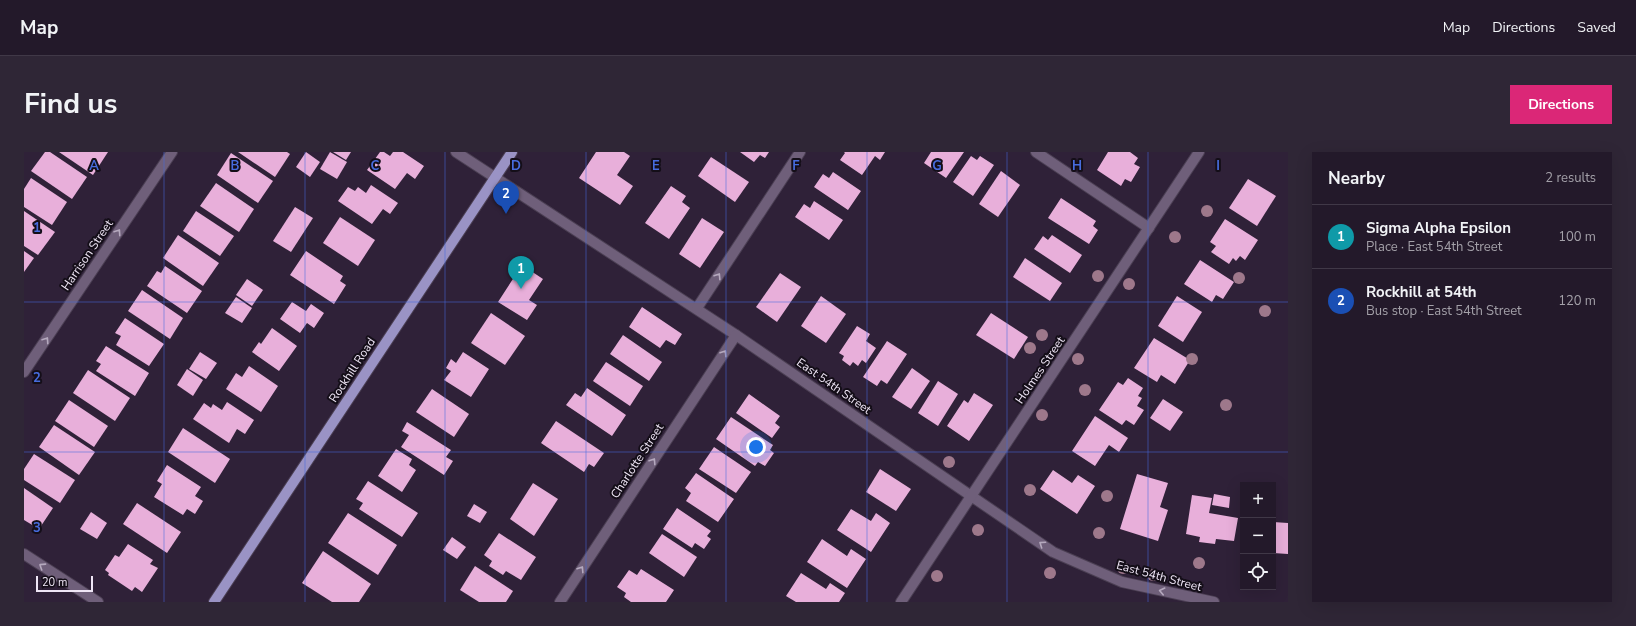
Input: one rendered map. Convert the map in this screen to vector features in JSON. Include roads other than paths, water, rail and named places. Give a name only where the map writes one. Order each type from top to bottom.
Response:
[{"type":"main road","name":"Rockhill Road","points":[[214,602],[512,152]]},
{"type":"street","name":"Harrison Street","points":[[24,372],[172,152]]},
{"type":"street","name":"East 54th Street","points":[[456,152],[736,334],[1053,552],[1122,582],[1214,602]]},
{"type":"street","points":[[696,308],[800,152]]},
{"type":"street","points":[[1036,152],[1149,228]]},
{"type":"street","name":"Holmes Street","points":[[901,602],[1200,152]]},
{"type":"street","name":"Charlotte Street","points":[[560,602],[736,334]]},
{"type":"street","points":[[24,554],[98,602]]},
{"type":"place","name":"Rockhill at 54th","points":[[506,214]]},
{"type":"place","name":"Sigma Alpha Epsilon","points":[[521,289]]}]
